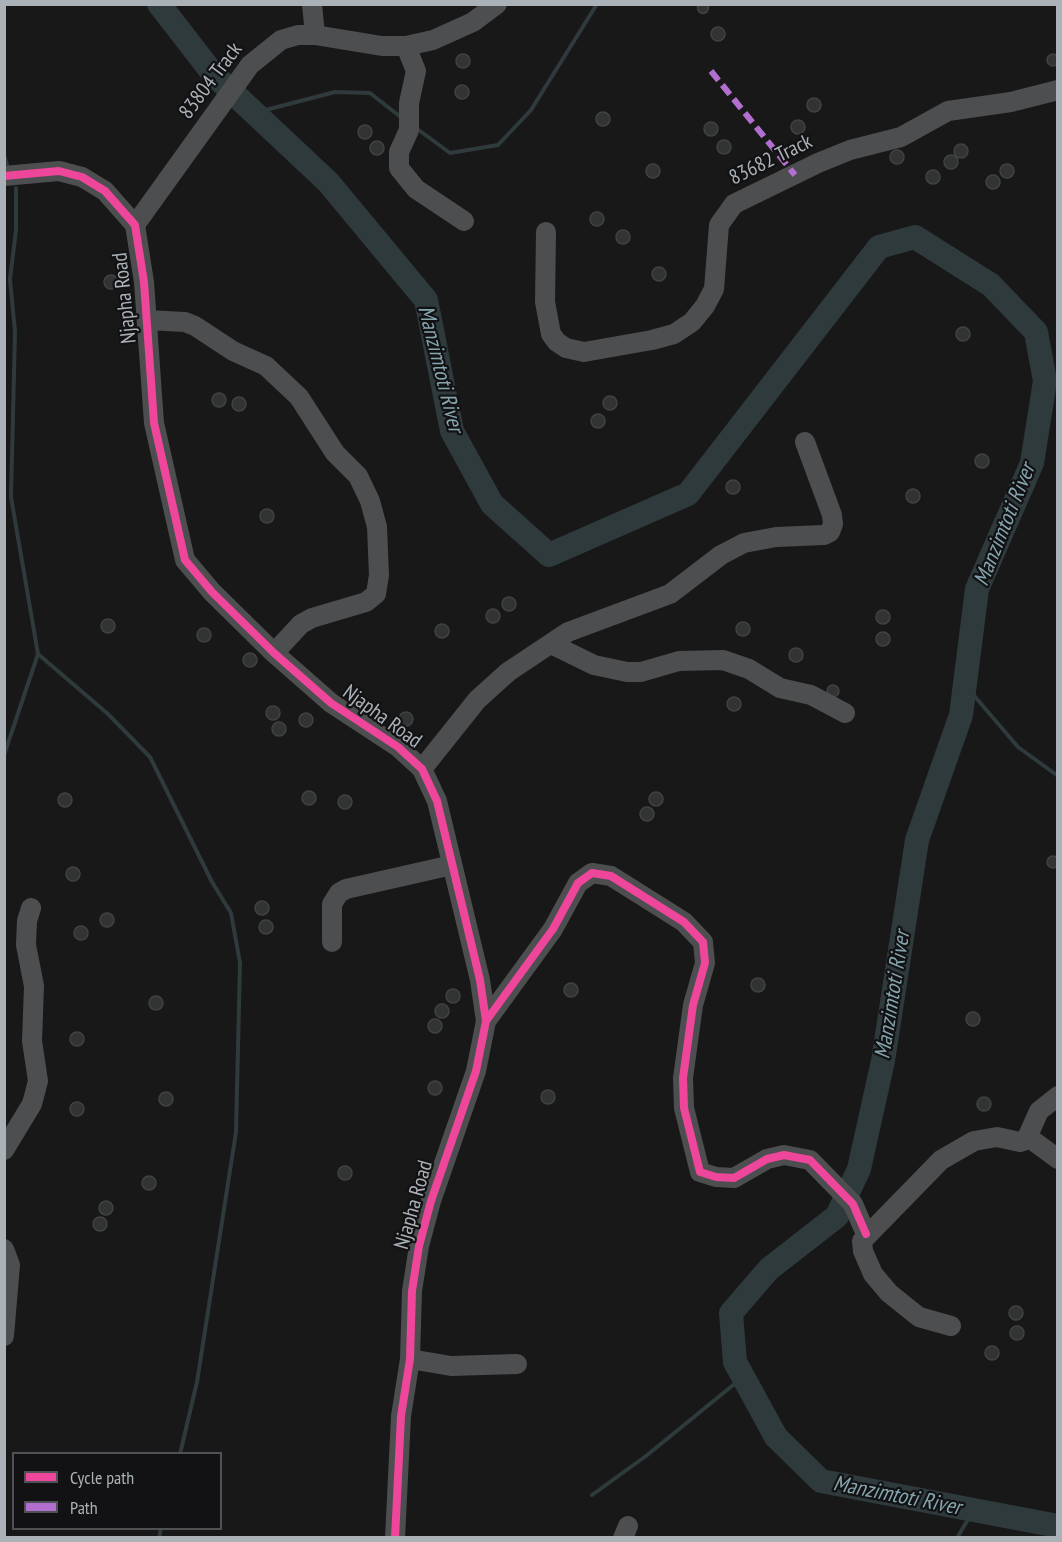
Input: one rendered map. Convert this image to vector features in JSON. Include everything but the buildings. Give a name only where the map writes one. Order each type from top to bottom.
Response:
[{"type":"street","points":[[312,4],[315,35]]},
{"type":"street","name":"83804 Track","points":[[135,225],[250,65],[281,40],[298,35],[315,35],[382,46],[406,46],[443,36],[473,22],[497,4]]},
{"type":"street","points":[[406,46],[416,70],[409,103],[409,130],[399,152],[399,168],[416,189],[464,221]]},
{"type":"street","name":"83682 Track","points":[[546,232],[545,302],[551,334],[557,342],[566,348],[584,352],[674,334],[692,322],[705,306],[714,289],[719,225],[734,204],[850,150],[901,137],[948,111],[1011,102],[1058,90]]},
{"type":"street","name":"Njapha Road","points":[[4,176],[59,171],[82,177],[105,191],[135,225],[147,320],[154,423],[185,560],[212,592],[274,653],[331,704],[398,747],[422,769],[436,801],[480,980],[486,1021],[476,1071],[431,1200],[419,1246],[412,1291],[410,1359],[401,1416],[395,1538]]},
{"type":"street","points":[[147,320],[185,322],[195,326],[215,340],[272,371],[299,397],[335,453],[358,476],[370,501],[377,527],[379,576],[376,594],[366,602],[312,618],[302,624],[274,653]]},
{"type":"street","points":[[422,769],[477,700],[508,672],[578,628],[670,594],[721,555],[744,543],[776,537],[824,535],[830,532],[833,524],[832,515],[804,442]]},
{"type":"street","points":[[551,644],[594,665],[627,672],[640,672],[679,661],[723,660],[749,669],[780,688],[811,695],[845,712]]},
{"type":"street","points":[[332,942],[332,904],[339,893],[346,889],[452,865]]},
{"type":"street","points":[[486,1021],[563,914],[578,883],[592,873],[611,876],[684,922],[703,942],[705,963],[693,1005],[683,1078],[684,1108],[700,1172],[716,1177],[734,1178],[767,1159],[784,1155],[801,1156],[810,1160],[853,1204],[866,1234]]},
{"type":"street","points":[[4,1150],[32,1104],[38,1081],[32,1041],[34,986],[26,945],[27,921],[31,908]]},
{"type":"street","points":[[951,1326],[919,1317],[889,1293],[873,1274],[863,1251],[862,1241],[866,1234],[941,1160],[962,1146],[986,1138],[1020,1142],[1028,1137],[1039,1111],[1058,1096]]},
{"type":"street","points":[[1028,1137],[1058,1159]]},
{"type":"street","points":[[4,1249],[10,1265],[4,1336]]},
{"type":"street","points":[[410,1359],[451,1366],[517,1364]]},
{"type":"waterway","name":"Manzimtoti River","points":[[159,4],[214,75],[328,182],[426,300],[452,431],[492,504],[549,555],[688,494],[879,247],[915,237],[991,285],[1036,332],[1045,381],[1032,463],[977,589],[961,715],[917,840],[883,1061],[859,1169],[837,1216],[769,1269],[731,1313],[735,1362],[776,1437],[821,1481],[1058,1526]]},
{"type":"waterway","points":[[416,128],[450,153],[498,145],[531,110],[597,4]]},
{"type":"waterway","points":[[254,113],[335,92],[370,93],[402,118]]},
{"type":"waterway","points":[[4,155],[7,165]]},
{"type":"waterway","points":[[16,188],[16,230],[10,279],[15,332],[11,497],[38,654],[108,714],[150,757],[212,882],[231,913],[240,963],[236,1132],[197,1382],[180,1452]]},
{"type":"waterway","points":[[4,755],[38,654]]},
{"type":"waterway","points":[[965,685],[1018,747],[1058,776]]},
{"type":"waterway","points":[[592,1495],[646,1456],[743,1377]]},
{"type":"waterway","points":[[957,1538],[974,1509]]},
{"type":"waterway","points":[[159,1538],[161,1530]]},
{"type":"marked path","points":[[711,71],[795,175]]},
{"type":"cycle path","points":[[4,176],[59,171],[82,177],[105,191],[135,225],[144,282],[154,423],[185,560],[212,592],[274,653],[331,703],[398,747],[422,769],[437,801],[480,980],[486,1021],[476,1071],[431,1201],[419,1246],[412,1291],[410,1359],[401,1416],[395,1538]]},
{"type":"cycle path","points":[[486,1021],[553,929],[578,883],[592,873],[611,876],[684,922],[703,942],[705,963],[693,1005],[683,1078],[684,1108],[700,1172],[716,1177],[734,1178],[767,1159],[784,1155],[810,1160],[853,1204],[866,1234]]}]
